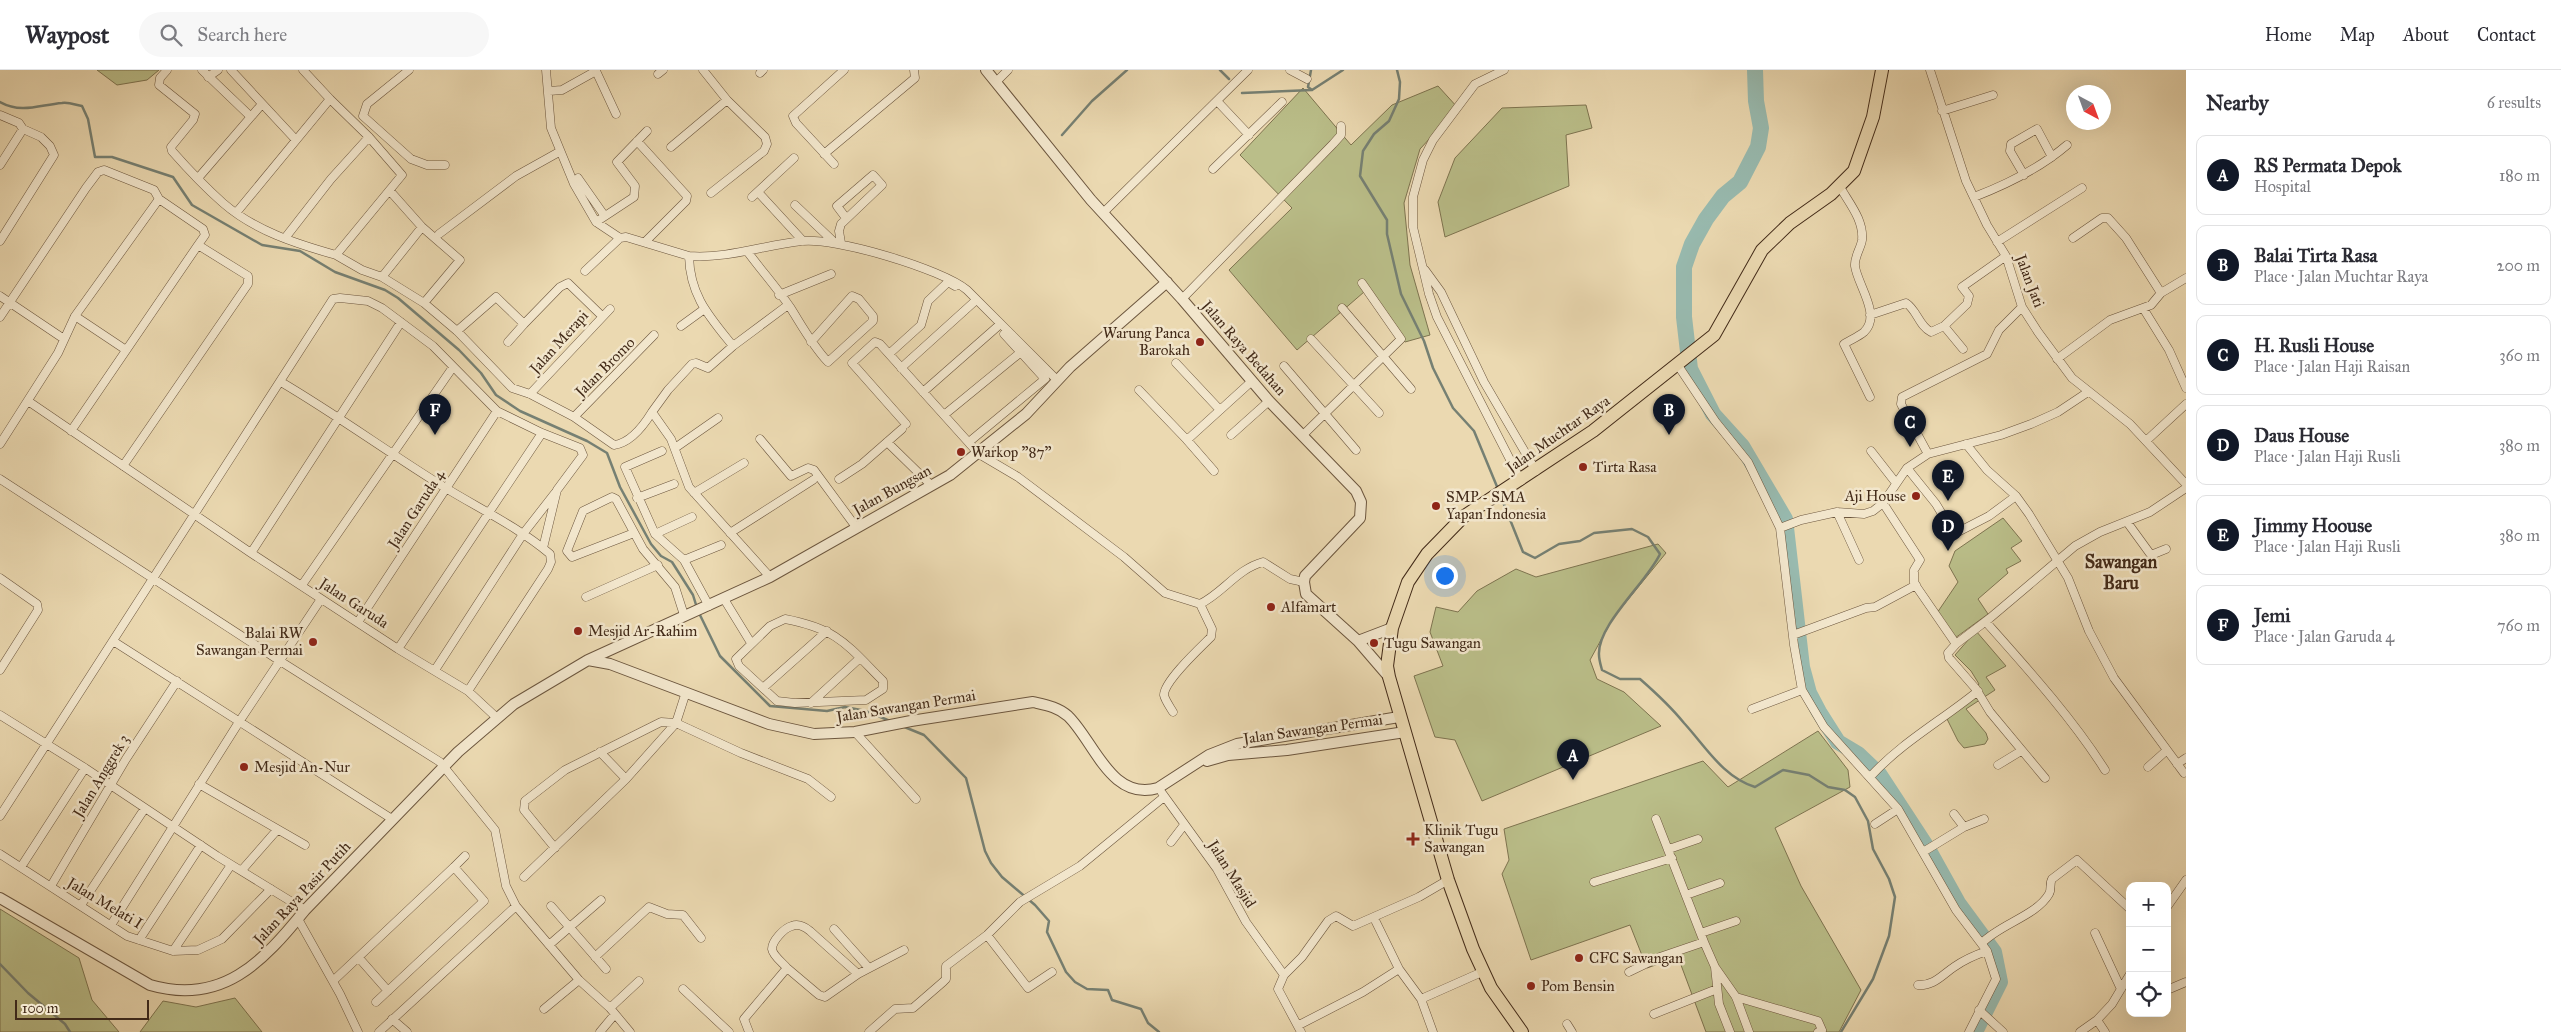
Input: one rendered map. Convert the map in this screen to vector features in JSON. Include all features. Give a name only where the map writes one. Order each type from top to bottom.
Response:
[{"type":"highway","name":"Jalan Muchtar Raya","points":[[1522,1032],[1482,972],[1448,880],[1389,678],[1387,666],[1392,628],[1408,582],[1427,554],[1463,517],[1536,471],[1623,409],[1680,362],[1694,353],[1719,328],[1750,267],[1769,241],[1840,187],[1854,171],[1873,117],[1882,70]]},
{"type":"street","points":[[167,70],[160,78],[159,85],[195,114],[193,120],[170,147],[222,203],[271,233],[336,256],[362,270],[382,277],[424,303],[457,332],[512,388],[530,394],[574,417],[614,445],[623,443],[636,432],[668,390],[692,364],[698,363],[708,368],[733,346],[788,305]]},
{"type":"street","points":[[202,70],[250,116]]},
{"type":"street","points":[[208,77],[218,70]]},
{"type":"street","points":[[231,70],[296,140]]},
{"type":"street","points":[[303,70],[369,137],[402,175],[336,256]]},
{"type":"street","points":[[409,70],[367,104],[364,116],[411,159],[427,165],[445,165]]},
{"type":"street","points":[[546,70],[551,128],[559,152],[596,222],[620,238],[645,242],[689,256],[709,257],[804,240],[838,242],[956,281],[1058,380]]},
{"type":"street","points":[[703,70],[727,100],[765,137],[767,144],[764,151],[711,194]]},
{"type":"street","points":[[834,164],[796,123],[793,116],[844,70]]},
{"type":"street","points":[[824,154],[915,78],[914,70]]},
{"type":"street","name":"Jalan Raya Bedahan","points":[[986,70],[1057,160],[1103,213],[1167,282],[1269,401],[1356,491],[1362,509],[1360,518],[1305,576],[1304,582]]},
{"type":"street","points":[[996,82],[1008,70]]},
{"type":"street","points":[[1290,70],[1307,79]]},
{"type":"street","points":[[1504,70],[1493,73],[1475,84],[1433,140],[1423,160],[1413,204],[1413,226],[1424,268],[1428,294],[1437,317],[1516,483]]},
{"type":"street","name":"Jalan Jati","points":[[1930,70],[1942,111],[1974,197],[2006,256],[2022,307],[2072,378],[2130,424],[2186,484]]},
{"type":"street","points":[[549,91],[562,90],[596,71],[616,114]]},
{"type":"street","points":[[1103,213],[1245,71]]},
{"type":"street","points":[[1942,111],[1994,95]]},
{"type":"street","points":[[236,213],[330,99]]},
{"type":"street","points":[[671,146],[727,100]]},
{"type":"street","points":[[1217,101],[1249,135]]},
{"type":"street","points":[[1212,169],[1282,102]]},
{"type":"street","points":[[199,177],[262,104]]},
{"type":"street","points":[[0,115],[19,123],[23,129],[41,138],[50,146],[54,155],[0,241]]},
{"type":"street","points":[[1182,299],[1333,144],[1340,134],[1341,126]]},
{"type":"street","points":[[0,165],[23,129]]},
{"type":"street","points":[[2024,175],[2010,151],[2011,144],[2018,139],[2037,129],[2052,157]]},
{"type":"street","points":[[596,222],[634,197],[635,186],[617,162],[646,131]]},
{"type":"street","points":[[285,238],[331,179],[369,137]]},
{"type":"street","points":[[637,141],[687,196],[686,200],[645,242]]},
{"type":"street","points":[[1974,197],[2024,175],[2067,145]]},
{"type":"street","points":[[439,234],[516,176],[559,152]]},
{"type":"street","points":[[794,158],[755,195],[804,240]]},
{"type":"street","points":[[0,317],[86,188],[100,171],[107,170],[154,190],[159,199],[204,230],[205,235],[71,431]]},
{"type":"street","points":[[838,242],[841,224],[882,186],[873,175],[837,206],[846,218]]},
{"type":"street","points":[[578,178],[604,215]]},
{"type":"street","points":[[1840,187],[1856,214],[1862,230],[1862,241],[1855,267],[1870,315],[1868,326],[1864,332],[1844,344],[1870,397]]},
{"type":"street","points":[[1997,242],[2082,188]]},
{"type":"street","points":[[390,190],[422,227],[460,260],[424,303]]},
{"type":"street","points":[[0,444],[28,401],[64,339],[75,316],[159,199]]},
{"type":"street","points":[[795,205],[838,242]]},
{"type":"street","points":[[2073,238],[2102,218],[2108,218],[2126,238],[2162,293]]},
{"type":"street","points":[[382,277],[422,227]]},
{"type":"street","points":[[586,271],[620,238]]},
{"type":"street","points":[[123,466],[248,284],[248,276],[198,245]]},
{"type":"street","points":[[747,251],[788,305],[811,342],[828,362],[873,321],[873,316],[859,299],[852,296],[811,342]]},
{"type":"street","points":[[689,256],[689,278],[703,310],[733,346]]},
{"type":"street","points":[[1870,315],[1906,303],[1912,308],[1925,329],[1931,332],[1944,326],[1967,304],[1968,296],[1962,287],[2006,256]]},
{"type":"street","points":[[1424,268],[1441,292],[1484,382],[1536,471]]},
{"type":"street","points":[[779,294],[831,274]]},
{"type":"street","points":[[2057,359],[2110,320],[2154,303],[2162,293],[2186,278]]},
{"type":"street","points":[[889,354],[921,325],[928,301],[948,282],[974,302],[1022,352],[1045,379],[969,442]]},
{"type":"street","name":"Jalan Bungsan","points":[[588,660],[770,578],[856,527],[950,475],[979,454],[1026,414],[1058,380],[1167,282]]},
{"type":"street","points":[[508,342],[560,287],[568,283],[602,316]]},
{"type":"street","points":[[1302,436],[1354,384],[1400,342],[1402,337],[1362,283]]},
{"type":"street","points":[[0,296],[64,339]]},
{"type":"street","points":[[457,332],[496,297],[524,324]]},
{"type":"street","points":[[0,816],[333,299],[368,301],[382,308],[419,334],[497,411],[542,433],[576,445],[582,452],[580,461],[523,534],[435,670]]},
{"type":"street","points":[[901,368],[974,302]]},
{"type":"street","points":[[1928,454],[1901,404],[1901,398],[1907,393],[1987,354],[1999,330],[2022,307]]},
{"type":"street","points":[[1342,308],[1411,389]]},
{"type":"street","points":[[2143,308],[2165,343],[2186,388]]},
{"type":"street","name":"Jalan Merapi","points":[[530,394],[610,309]]},
{"type":"street","points":[[682,326],[703,310]]},
{"type":"street","points":[[75,316],[126,350]]},
{"type":"street","points":[[251,553],[401,322]]},
{"type":"street","points":[[1944,326],[1963,349]]},
{"type":"street","points":[[923,392],[997,327]]},
{"type":"street","name":"Jalan Bromo","points":[[574,417],[654,335]]},
{"type":"street","points":[[1311,339],[1379,413]]},
{"type":"street","points":[[838,479],[862,464],[904,426],[852,363],[875,342],[889,354],[979,454],[1018,477],[1124,557],[1165,594],[1200,604],[1212,598],[1253,565],[1263,562],[1290,579],[1304,582],[1306,594],[1358,641],[1389,678]]},
{"type":"street","points":[[944,415],[1022,352]]},
{"type":"street","points":[[1680,362],[1715,421],[1748,462],[1782,528],[1802,690],[1824,727],[1872,775],[1898,808],[1927,850],[1956,910],[1983,942],[1987,951],[1996,979],[1983,1015],[1969,1032]]},
{"type":"street","points":[[1176,363],[1220,410]]},
{"type":"street","points":[[1284,366],[1356,450]]},
{"type":"street","points":[[302,585],[453,367]]},
{"type":"street","points":[[1187,440],[1252,381]]},
{"type":"street","points":[[281,382],[339,417],[392,454],[446,488],[489,511],[544,548],[551,557],[548,569],[468,690]]},
{"type":"street","points":[[1139,390],[1214,471]]},
{"type":"street","points":[[1782,528],[1801,520],[1837,512],[1864,514],[1873,511],[1883,503],[1907,468],[1928,454],[2032,424],[2058,412],[2088,392]]},
{"type":"street","name":"Jalan Garuda","points":[[28,401],[194,515],[321,599],[468,690],[496,717]]},
{"type":"street","points":[[1230,435],[1269,401]]},
{"type":"street","points":[[2146,441],[2186,404]]},
{"type":"street","name":"Jalan Garuda 4","points":[[358,622],[497,411]]},
{"type":"street","points":[[652,412],[664,425],[675,448],[689,487],[770,578]]},
{"type":"street","points":[[675,448],[718,418]]},
{"type":"street","points":[[398,648],[542,433]]},
{"type":"street","points":[[760,439],[791,476],[808,468],[814,470],[856,527]]},
{"type":"street","points":[[887,442],[931,485]]},
{"type":"street","points":[[1966,444],[1987,470],[2016,496],[2068,578],[2089,631],[2114,678],[2184,773]]},
{"type":"street","points":[[662,451],[625,468],[655,534],[684,560],[707,607]]},
{"type":"street","points":[[1872,451],[1896,483]]},
{"type":"street","points":[[694,493],[744,463]]},
{"type":"street","points":[[1907,468],[1936,504],[1954,534],[1989,516],[2016,496]]},
{"type":"street","points":[[0,479],[444,766],[496,830],[506,886],[516,906],[579,980],[612,1011],[630,1032]]},
{"type":"street","points":[[730,533],[813,480]]},
{"type":"street","points":[[637,498],[674,484]]},
{"type":"street","points":[[2045,778],[1990,712],[1978,691],[1949,658],[1948,653],[1956,644],[1986,622],[2057,560],[2088,538],[2150,512],[2186,488]]},
{"type":"street","points":[[544,548],[558,490]]},
{"type":"street","points":[[634,533],[572,557],[567,551],[583,511],[608,497],[616,499],[643,549],[675,587],[688,614]]},
{"type":"street","points":[[1883,503],[1920,560],[1913,576],[1916,585],[1956,644]]},
{"type":"street","points":[[1837,512],[1859,560]]},
{"type":"street","points":[[655,534],[692,517]]},
{"type":"street","points":[[2127,522],[2151,555],[2166,549]]},
{"type":"street","points":[[684,560],[721,545]]},
{"type":"street","points":[[586,597],[658,565]]},
{"type":"street","points":[[0,578],[37,604],[38,610],[0,670]]},
{"type":"street","points":[[1796,635],[1866,608],[1874,607],[1916,585]]},
{"type":"street","points":[[111,925],[199,784],[321,599]]},
{"type":"street","points":[[724,599],[751,643]]},
{"type":"street","points":[[1173,712],[1165,698],[1165,691],[1184,664],[1211,637],[1212,629],[1200,604]]},
{"type":"street","points":[[785,620],[814,625],[827,631],[846,644],[860,658],[883,682],[883,689],[866,700],[811,703],[777,701],[739,666],[736,659],[770,626],[785,620]]},
{"type":"street","points":[[1986,622],[2025,665],[2092,749],[2105,770]]},
{"type":"street","points":[[1358,641],[1392,628]]},
{"type":"street","points":[[762,688],[827,631]]},
{"type":"street","points":[[113,641],[392,820]]},
{"type":"street","points":[[811,703],[860,658]]},
{"type":"street","name":"Jalan Sawangan Permai","points":[[588,660],[610,664],[686,692],[725,709],[769,724],[814,734],[855,732],[911,721],[1033,702],[1053,706],[1068,716],[1111,775],[1140,789],[1158,788],[1196,764],[1228,752],[1323,730],[1399,716]]},
{"type":"street","name":"Jalan Raya Pasir Putih","points":[[0,898],[135,979],[168,990],[206,989],[220,986],[239,977],[290,929],[305,910],[444,766],[496,717],[514,704],[588,660]]},
{"type":"street","name":"Jalan Anggrek 3","points":[[51,886],[111,785],[177,681]]},
{"type":"street","points":[[1752,709],[1802,690]]},
{"type":"street","points":[[1872,775],[1916,734],[1951,713],[1978,691]]},
{"type":"street","points":[[524,876],[626,779],[676,723],[686,692]]},
{"type":"street","points":[[0,716],[85,768],[201,845],[305,910]]},
{"type":"street","points":[[555,848],[524,810],[525,801],[565,770],[661,722],[676,723],[741,753],[808,779],[831,797]]},
{"type":"street","points":[[1323,730],[1324,744]]},
{"type":"street","points":[[855,732],[916,799]]},
{"type":"street","name":"Jalan Sawangan Permai","points":[[1228,752],[1324,744],[1405,732]]},
{"type":"street","points":[[1998,765],[2021,750]]},
{"type":"street","points":[[2148,767],[2166,750]]},
{"type":"street","points":[[600,752],[626,779]]},
{"type":"street","points":[[2177,764],[2186,758]]},
{"type":"street","points":[[21,867],[85,768]]},
{"type":"street","points":[[199,784],[304,845]]},
{"type":"street","name":"Jalan Masjid","points":[[1158,788],[1217,869],[1246,922],[1284,975]]},
{"type":"street","points":[[869,1032],[895,1009],[913,1008],[943,982],[947,973],[946,966],[987,935],[1020,902],[1080,866],[1164,797]]},
{"type":"street","points":[[81,905],[145,808]]},
{"type":"street","points":[[1875,824],[1898,808]]},
{"type":"street","points":[[1954,814],[1964,827]]},
{"type":"street","points":[[1927,850],[1964,827],[1984,819]]},
{"type":"street","points":[[1656,820],[1704,942],[1715,967],[1736,997],[1749,1032]]},
{"type":"street","points":[[1171,842],[1184,825]]},
{"type":"street","points":[[242,870],[277,830]]},
{"type":"street","points":[[1669,849],[1698,838]]},
{"type":"street","points":[[140,940],[201,845]]},
{"type":"street","name":"Jalan Melati I","points":[[0,854],[127,936],[173,951],[198,950],[222,939],[271,889]]},
{"type":"street","points":[[333,981],[465,856]]},
{"type":"street","points":[[1594,882],[1672,858]]},
{"type":"street","points":[[1983,942],[1991,934],[2039,904],[2049,894],[2052,879],[2077,860],[2126,905]]},
{"type":"street","points":[[173,951],[231,864]]},
{"type":"street","points":[[376,1002],[484,901],[454,867]]},
{"type":"street","points":[[1399,969],[1364,992],[1300,1029],[1278,989],[1284,975],[1302,957],[1331,918],[1336,916],[1352,926],[1374,918],[1448,880]]},
{"type":"street","points":[[2171,901],[2186,880]]},
{"type":"street","points":[[1686,895],[1720,883]]},
{"type":"street","points":[[549,945],[601,900]]},
{"type":"street","points":[[379,1032],[516,906]]},
{"type":"street","points":[[551,906],[568,928],[606,969]]},
{"type":"street","points":[[595,957],[649,907],[667,914],[683,915],[701,938]]},
{"type":"street","points":[[1374,918],[1399,969],[1421,1000],[1433,1032]]},
{"type":"street","points":[[298,919],[333,981],[358,1032]]},
{"type":"street","points":[[1701,933],[1736,921]]},
{"type":"street","points":[[858,974],[802,925],[792,926],[775,940],[772,949],[775,955],[812,989],[825,997],[858,974],[868,967],[904,950]]},
{"type":"street","points":[[834,929],[868,967]]},
{"type":"street","points":[[2095,933],[2120,989]]},
{"type":"street","points":[[987,935],[1028,988],[1052,972]]},
{"type":"street","points":[[1629,972],[1660,957],[1704,942]]},
{"type":"street","points":[[1918,985],[1925,985],[1935,981],[1971,956],[1987,951]]},
{"type":"street","points":[[359,958],[388,991]]},
{"type":"street","points":[[1715,967],[1719,1004],[1730,1032]]},
{"type":"street","points":[[749,1032],[744,1019],[787,968]]},
{"type":"street","points":[[1421,1000],[1482,972]]},
{"type":"street","points":[[544,1009],[579,980]]},
{"type":"street","points":[[2080,1032],[2097,1020],[2112,1004],[2126,980]]},
{"type":"street","points":[[600,1032],[612,1011],[639,981]]},
{"type":"street","points":[[2171,988],[2186,982]]},
{"type":"street","points":[[683,988],[729,1032]]},
{"type":"street","points":[[1654,1014],[1717,989]]},
{"type":"street","points":[[1736,997],[1818,1021],[1822,1030],[1818,1032]]},
{"type":"street","points":[[1983,1015],[2003,1032]]},
{"type":"street","points":[[392,1019],[406,1032]]},
{"type":"street","points":[[2097,1020],[2105,1032]]},
{"type":"street","points":[[1567,1024],[1572,1032]]},
{"type":"green space","points":[[97,70],[159,70],[147,80],[117,85]]},
{"type":"green space","points":[[1438,86],[1458,108],[1420,149],[1404,203],[1410,265],[1430,335],[1405,342],[1364,292],[1297,350],[1229,270],[1292,208],[1240,155],[1303,88],[1351,145],[1392,105]]},
{"type":"green space","points":[[1586,105],[1592,128],[1566,135],[1569,186],[1445,237],[1438,202],[1455,158],[1502,108]]},
{"type":"green space","points":[[2003,518],[2022,541],[2011,548],[2021,561],[2006,569],[2008,573],[1978,599],[1988,614],[1955,638],[1937,613],[1958,582],[1949,566],[1955,551]]},
{"type":"green space","points":[[1658,544],[1666,553],[1613,618],[1590,660],[1597,679],[1624,692],[1661,726],[1482,801],[1455,740],[1435,737],[1414,676],[1443,666],[1430,632],[1436,607],[1458,612],[1477,591],[1516,569],[1536,577]]},
{"type":"green space","points":[[1976,631],[2006,666],[1986,677],[1995,690],[1966,709],[1986,733],[1988,739],[1985,744],[1964,748],[1958,741],[1947,719],[1979,684],[1971,671],[1955,655]]},
{"type":"green space","points":[[1818,731],[1848,770],[1850,787],[1775,828],[1801,886],[1861,990],[1839,1032],[1706,1032],[1678,957],[1647,968],[1630,925],[1531,960],[1502,874],[1509,860],[1504,829],[1703,761],[1728,787]]},
{"type":"green space","points":[[0,909],[79,958],[92,1000],[119,1032],[0,1032]]},
{"type":"green space","points":[[235,998],[262,1032],[140,1032],[163,1001],[196,1007]]},
{"type":"waterway","points":[[1062,135],[1092,101],[1127,70]]},
{"type":"waterway","points":[[1220,70],[1229,79]]},
{"type":"waterway","points":[[1311,70],[1308,87],[1312,90]]},
{"type":"waterway","points":[[1242,93],[1312,90],[1343,70]]},
{"type":"waterway","points":[[1397,70],[1400,82],[1399,99],[1389,121],[1374,134],[1363,151],[1360,176],[1387,220],[1387,234],[1401,294],[1424,341],[1433,368],[1453,408],[1474,431],[1498,489]]},
{"type":"waterway","points":[[1755,70],[1756,101],[1761,128],[1758,147],[1740,182],[1723,196],[1706,219],[1692,244],[1684,267],[1684,317],[1690,369],[1713,414],[1742,446],[1785,519],[1802,667],[1809,693],[1838,742],[1858,754],[1879,774],[1928,849],[1958,903],[1994,952],[2000,982],[1975,1032]]},
{"type":"waterway","points":[[0,102],[16,108],[31,108],[65,103],[82,106],[88,119],[95,157],[112,157],[173,177],[192,205],[262,245],[300,251],[335,272],[385,290],[398,298],[459,350],[481,373],[496,395],[520,411],[587,441],[607,453],[620,487],[651,544],[661,556],[672,562],[693,595],[697,608]]},
{"type":"waterway","points":[[1501,497],[1523,552],[1535,558],[1559,544],[1580,541],[1594,533],[1632,529],[1648,537],[1660,554],[1606,630],[1599,655],[1602,670],[1620,679],[1640,679],[1674,711],[1724,769],[1744,782],[1755,787],[1783,770],[1809,775],[1828,787],[1845,790],[1855,797],[1868,821],[1873,849],[1889,879],[1895,897],[1889,936],[1873,979],[1841,1032]]},
{"type":"waterway","points":[[699,613],[720,656],[770,706],[827,711],[845,707],[866,711],[890,721]]},
{"type":"waterway","points":[[902,726],[924,735],[966,778],[985,851],[991,863],[1002,877],[1035,905],[1049,921],[1047,932],[1066,972],[1075,982],[1087,989],[1108,990],[1112,1000],[1141,1009],[1148,1023],[1159,1032]]},
{"type":"waterway","points":[[0,964],[28,993],[65,1024],[70,1032]]},
{"type":"place","name":"Warung Panca Barokah","points":[[1200,342]]},
{"type":"place","name":"Jemi","points":[[435,435]]},
{"type":"place","name":"Balai Tirta Rasa","points":[[1669,435]]},
{"type":"place","name":"H. Rusli House","points":[[1910,447]]},
{"type":"place","name":"Warkop \"87\"","points":[[961,452]]},
{"type":"place","name":"Tirta Rasa","points":[[1583,467]]},
{"type":"place","name":"Aji House","points":[[1916,496]]},
{"type":"place","name":"Jimmy Hoouse","points":[[1948,501]]},
{"type":"place","name":"SMP - SMA Yapan Indonesia","points":[[1436,506]]},
{"type":"place","name":"Daus House","points":[[1948,551]]},
{"type":"place","name":"Alfamart","points":[[1271,607]]},
{"type":"place","name":"Mesjid Ar-Rahim","points":[[578,631]]},
{"type":"place","name":"Balai RW Sawangan Permai","points":[[313,642]]},
{"type":"place","name":"Tugu Sawangan","points":[[1374,643]]},
{"type":"place","name":"Mesjid An-Nur","points":[[244,767]]},
{"type":"place","name":"RS Permata Depok","points":[[1573,780]]},
{"type":"place","name":"Klinik Tugu Sawangan","points":[[1413,839]]},
{"type":"place","name":"CFC Sawangan","points":[[1579,958]]},
{"type":"place","name":"Pom Bensin","points":[[1531,986]]},
{"type":"district","name":"Sawangan Baru","points":[[2121,572]]}]
